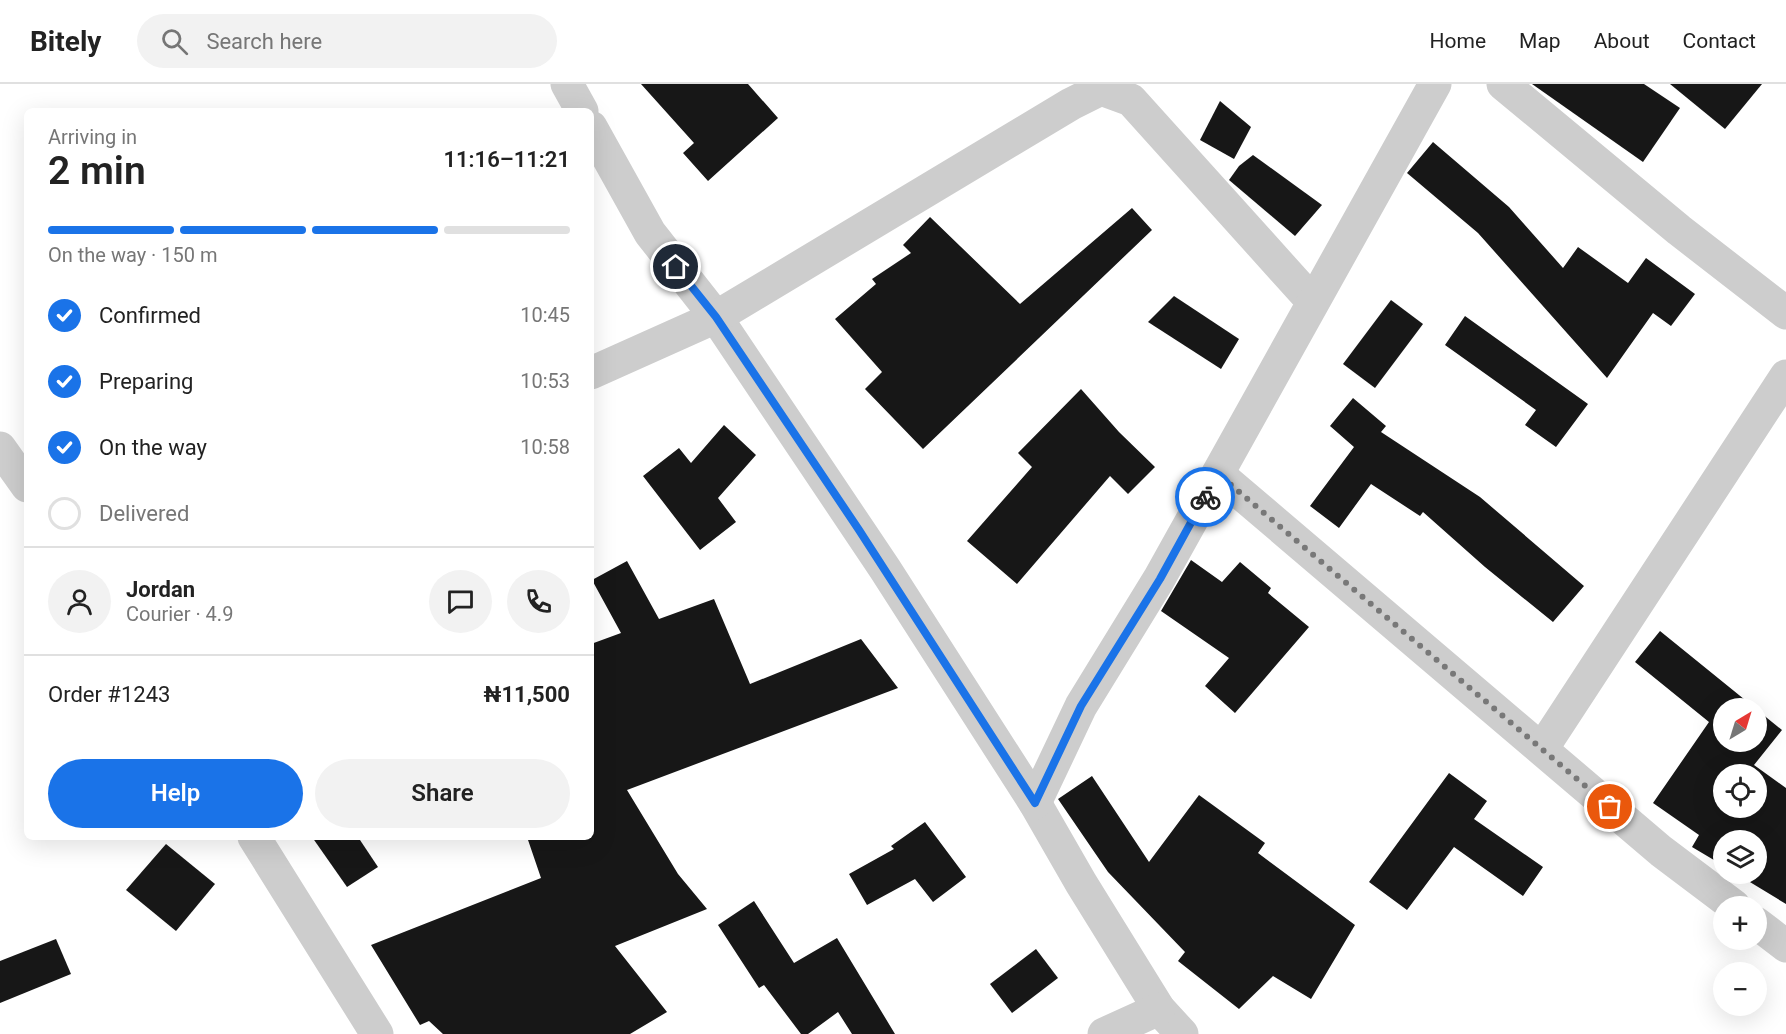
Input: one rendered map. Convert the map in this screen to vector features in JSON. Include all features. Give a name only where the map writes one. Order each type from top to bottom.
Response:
[{"type":"street","points":[[567,84],[580,108]]},
{"type":"street","points":[[1035,803],[1081,706],[1160,579],[1435,84]]},
{"type":"street","points":[[1503,84],[1679,230],[1786,313]]},
{"type":"street","points":[[594,372],[716,317],[1100,87],[1131,100],[1313,302]]},
{"type":"street","points":[[594,132],[650,232],[716,317],[885,569],[1035,803],[1081,883],[1159,1008],[1182,1034]]},
{"type":"street","points":[[1542,749],[1786,376]]},
{"type":"street","points":[[0,448],[24,482]]},
{"type":"street","points":[[1218,474],[1661,851],[1721,896]]},
{"type":"street","points":[[256,840],[377,1034]]},
{"type":"street","points":[[1767,931],[1786,946]]},
{"type":"street","points":[[1104,1034],[1159,1008]]},
{"type":"building","points":[[641,84],[748,84],[778,118],[708,181],[683,153],[694,143]]},
{"type":"building","points":[[1532,84],[1644,84],[1680,108],[1643,162]]},
{"type":"building","points":[[1670,84],[1762,84],[1725,129]]},
{"type":"building","points":[[1220,101],[1251,127],[1234,159],[1200,140]]},
{"type":"building","points":[[1433,142],[1509,207],[1563,268],[1578,247],[1628,283],[1646,258],[1695,294],[1671,326],[1653,313],[1607,378],[1478,233],[1407,173]]},
{"type":"building","points":[[1253,155],[1322,205],[1295,236],[1229,180],[1239,166]]},
{"type":"building","points":[[1132,208],[1152,230],[923,449],[865,389],[882,372],[835,319],[876,284],[872,279],[911,253],[903,245],[930,217],[1020,304]]},
{"type":"building","points":[[1174,296],[1239,339],[1221,369],[1148,322]]},
{"type":"building","points":[[1391,300],[1423,324],[1375,388],[1343,364]]},
{"type":"building","points":[[1465,316],[1588,404],[1556,447],[1525,425],[1536,410],[1445,345]]},
{"type":"building","points":[[1081,389],[1119,432],[1155,467],[1128,494],[1110,476],[1017,584],[967,541],[1032,467],[1018,453]]},
{"type":"building","points":[[1353,398],[1386,426],[1381,432],[1480,497],[1584,586],[1553,622],[1485,567],[1423,512],[1420,516],[1371,484],[1339,528],[1310,506],[1354,447],[1330,426]]},
{"type":"building","points":[[724,425],[756,455],[718,498],[736,522],[700,550],[643,476],[679,448],[691,463]]},
{"type":"building","points":[[1191,560],[1222,582],[1240,562],[1271,588],[1268,593],[1309,627],[1235,713],[1205,686],[1229,658],[1161,611]]},
{"type":"building","points":[[627,561],[659,619],[714,599],[750,684],[861,639],[898,688],[627,790],[678,874],[707,909],[615,946],[667,1012],[630,1034],[443,1034],[429,1021],[420,1025],[371,945],[541,878],[528,840],[594,840],[594,643],[621,633],[594,584],[594,579]]},
{"type":"building","points":[[1660,631],[1743,698],[1713,698],[1713,752],[1764,752],[1755,764],[1713,764],[1713,818],[1767,818],[1767,774],[1786,788],[1786,904],[1753,884],[1767,884],[1767,830],[1713,830],[1713,859],[1692,847],[1699,835],[1653,803],[1709,722],[1635,662]]},
{"type":"building","points":[[1767,718],[1782,730],[1767,749]]},
{"type":"building","points":[[1449,773],[1487,801],[1474,819],[1543,867],[1523,896],[1454,847],[1407,910],[1369,882]]},
{"type":"building","points":[[1092,776],[1149,862],[1199,795],[1265,843],[1258,853],[1355,925],[1311,999],[1273,976],[1239,1009],[1178,961],[1185,952],[1108,872],[1058,799]]},
{"type":"building","points":[[925,822],[966,877],[933,902],[915,879],[867,905],[849,874],[894,849],[891,846]]},
{"type":"building","points":[[314,840],[360,840],[378,867],[347,887]]},
{"type":"building","points":[[166,844],[215,884],[176,931],[126,890]]},
{"type":"building","points":[[754,901],[794,963],[837,938],[895,1034],[852,1034],[838,1012],[808,1034],[801,1034],[764,985],[759,988],[718,925]]},
{"type":"building","points":[[56,939],[71,974],[0,1003],[0,961]]},
{"type":"building","points":[[1036,949],[1058,978],[1012,1013],[990,984]]},
{"type":"way so far","points":[[1205,497],[1218,474],[1610,807]]},
{"type":"route","points":[[676,267],[716,317],[859,530],[1035,803],[1081,706],[1160,579],[1205,497]]}]
